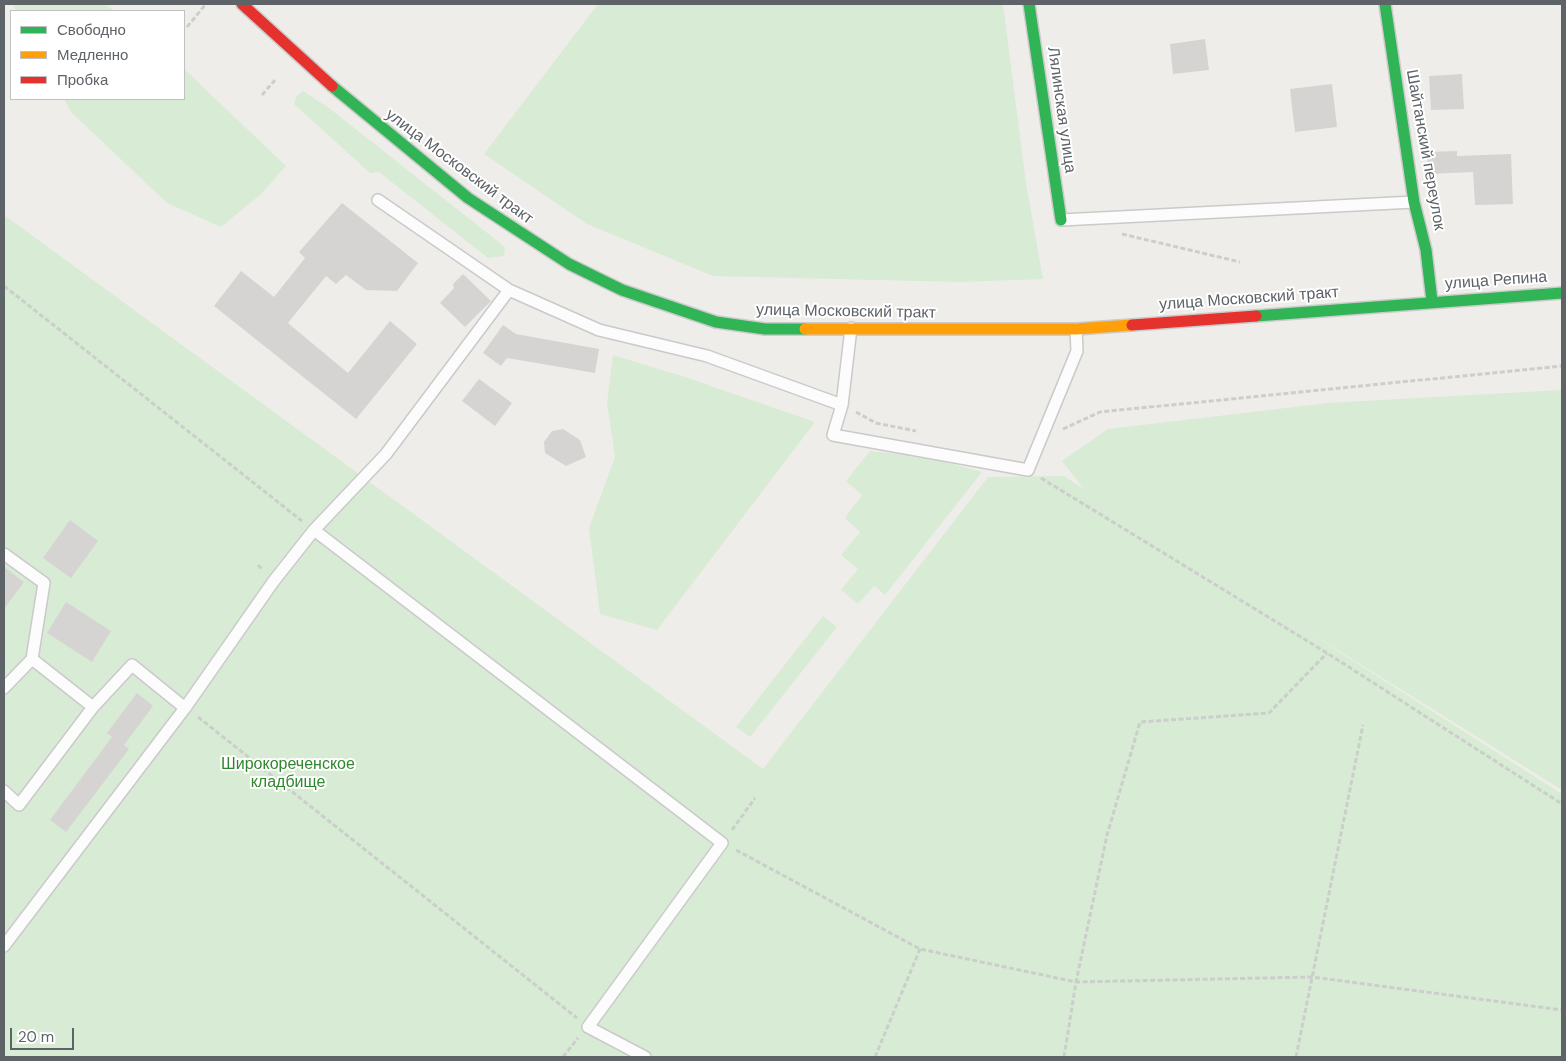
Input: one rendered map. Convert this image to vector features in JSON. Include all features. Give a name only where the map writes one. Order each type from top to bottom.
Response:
[{"type":"main road","name":"улица Московский тракт","points":[[242,4],[351,104],[468,198],[520,234],[570,264],[622,290],[716,322],[765,329],[1076,329],[1432,301]]},
{"type":"main road","name":"Лялинская улица","points":[[1029,4],[1060,220]]},
{"type":"main road","name":"Шайтанский переулок","points":[[1385,4],[1414,202],[1426,250],[1432,301]]},
{"type":"main road","name":"улица Репина","points":[[1432,301],[1562,293]]},
{"type":"lane","points":[[378,200],[509,290],[599,330],[707,356],[842,405]]},
{"type":"lane","points":[[1060,220],[1414,202]]},
{"type":"lane","points":[[4,946],[185,708],[274,582],[314,530],[386,454],[509,290]]},
{"type":"lane","points":[[852,328],[842,405],[833,435],[1028,470],[1077,351],[1076,329]]},
{"type":"lane","points":[[314,530],[722,843],[588,1027],[645,1057]]},
{"type":"lane","points":[[4,554],[44,584],[32,659],[4,688]]},
{"type":"lane","points":[[32,659],[93,707]]},
{"type":"lane","points":[[4,791],[19,805],[93,707],[132,665],[185,708]]},
{"type":"path","points":[[187,27],[206,4]]},
{"type":"path","points":[[262,95],[275,80]]},
{"type":"path","points":[[1117,233],[1240,262]]},
{"type":"path","points":[[4,286],[314,530]]},
{"type":"path","points":[[1039,440],[1100,412],[1562,366]]},
{"type":"path","points":[[842,405],[876,423],[923,432]]},
{"type":"path","points":[[1028,470],[1328,653],[1562,804]]},
{"type":"path","points":[[1064,1057],[1076,982],[1107,835],[1140,722],[1270,713],[1328,653]]},
{"type":"path","points":[[185,708],[588,1027],[563,1057]]},
{"type":"path","points":[[1296,1057],[1363,725]]},
{"type":"path","points":[[755,798],[722,843],[920,949],[1076,982],[1312,977],[1562,1010]]},
{"type":"path","points":[[875,1057],[920,949]]},
{"type":"green space","points":[[12,4],[105,4],[113,10],[15,10]]},
{"type":"green space","points":[[598,4],[1003,4],[1026,183],[1043,279],[960,282],[713,276],[587,224],[484,154]]},
{"type":"green space","points":[[185,70],[286,166],[260,195],[221,227],[167,203],[71,112],[65,100],[185,100]]},
{"type":"green space","points":[[303,91],[329,108],[505,247],[504,256],[488,258],[379,172],[370,173],[294,104],[297,96]]},
{"type":"green space","name":"Широкореченское кладбище","points":[[4,215],[763,769],[988,477],[1064,476],[1084,489],[1062,461],[1108,429],[1328,403],[1562,390],[1562,790],[1283,616],[1562,794],[1562,1057],[4,1057]]},
{"type":"green space","points":[[613,355],[682,376],[815,422],[657,630],[600,614],[589,528],[615,457],[607,403]]},
{"type":"green space","points":[[870,451],[926,457],[982,472],[885,595],[874,586],[858,604],[841,590],[858,569],[841,555],[860,532],[845,518],[862,495],[846,481]]},
{"type":"green space","points":[[823,616],[837,627],[750,737],[736,727]]},
{"type":"building","points":[[1205,39],[1209,70],[1173,74],[1170,44]]},
{"type":"building","points":[[1462,74],[1464,109],[1431,110],[1429,76]]},
{"type":"building","points":[[1332,84],[1337,127],[1295,132],[1290,89]]},
{"type":"building","points":[[1457,151],[1457,156],[1511,154],[1513,204],[1475,205],[1473,172],[1428,174],[1427,152]]},
{"type":"building","points":[[342,203],[418,263],[397,291],[366,290],[346,275],[336,284],[326,276],[288,323],[348,373],[390,321],[417,344],[356,419],[214,306],[241,271],[274,297],[305,258],[299,252]]},
{"type":"building","points":[[463,274],[491,301],[465,327],[440,303],[454,288],[453,284]]},
{"type":"building","points":[[503,325],[516,334],[599,349],[595,373],[507,358],[501,366],[483,353]]},
{"type":"building","points":[[479,379],[512,403],[495,426],[462,401]]},
{"type":"building","points":[[563,429],[580,440],[586,457],[566,466],[545,453],[544,442],[552,431]]},
{"type":"building","points":[[70,520],[98,541],[71,578],[43,558]]},
{"type":"building","points":[[4,567],[24,582],[4,609]]},
{"type":"building","points":[[66,602],[111,631],[92,662],[47,633]]},
{"type":"building","points":[[137,693],[153,706],[124,745],[129,749],[66,832],[50,820],[112,737],[107,733]]},
{"type":"traffic: fast","points":[[1029,4],[1061,220]]},
{"type":"traffic: fast","points":[[1385,4],[1414,202],[1426,250],[1432,301]]},
{"type":"traffic: fast","points":[[332,86],[468,198],[569,264],[622,290],[716,322],[765,329],[805,329]]},
{"type":"traffic: fast","points":[[1256,316],[1562,293]]},
{"type":"traffic: slow","points":[[805,329],[1076,329],[1132,325]]},
{"type":"traffic: jam","points":[[242,4],[332,86]]},
{"type":"traffic: jam","points":[[1132,325],[1256,316]]}]
